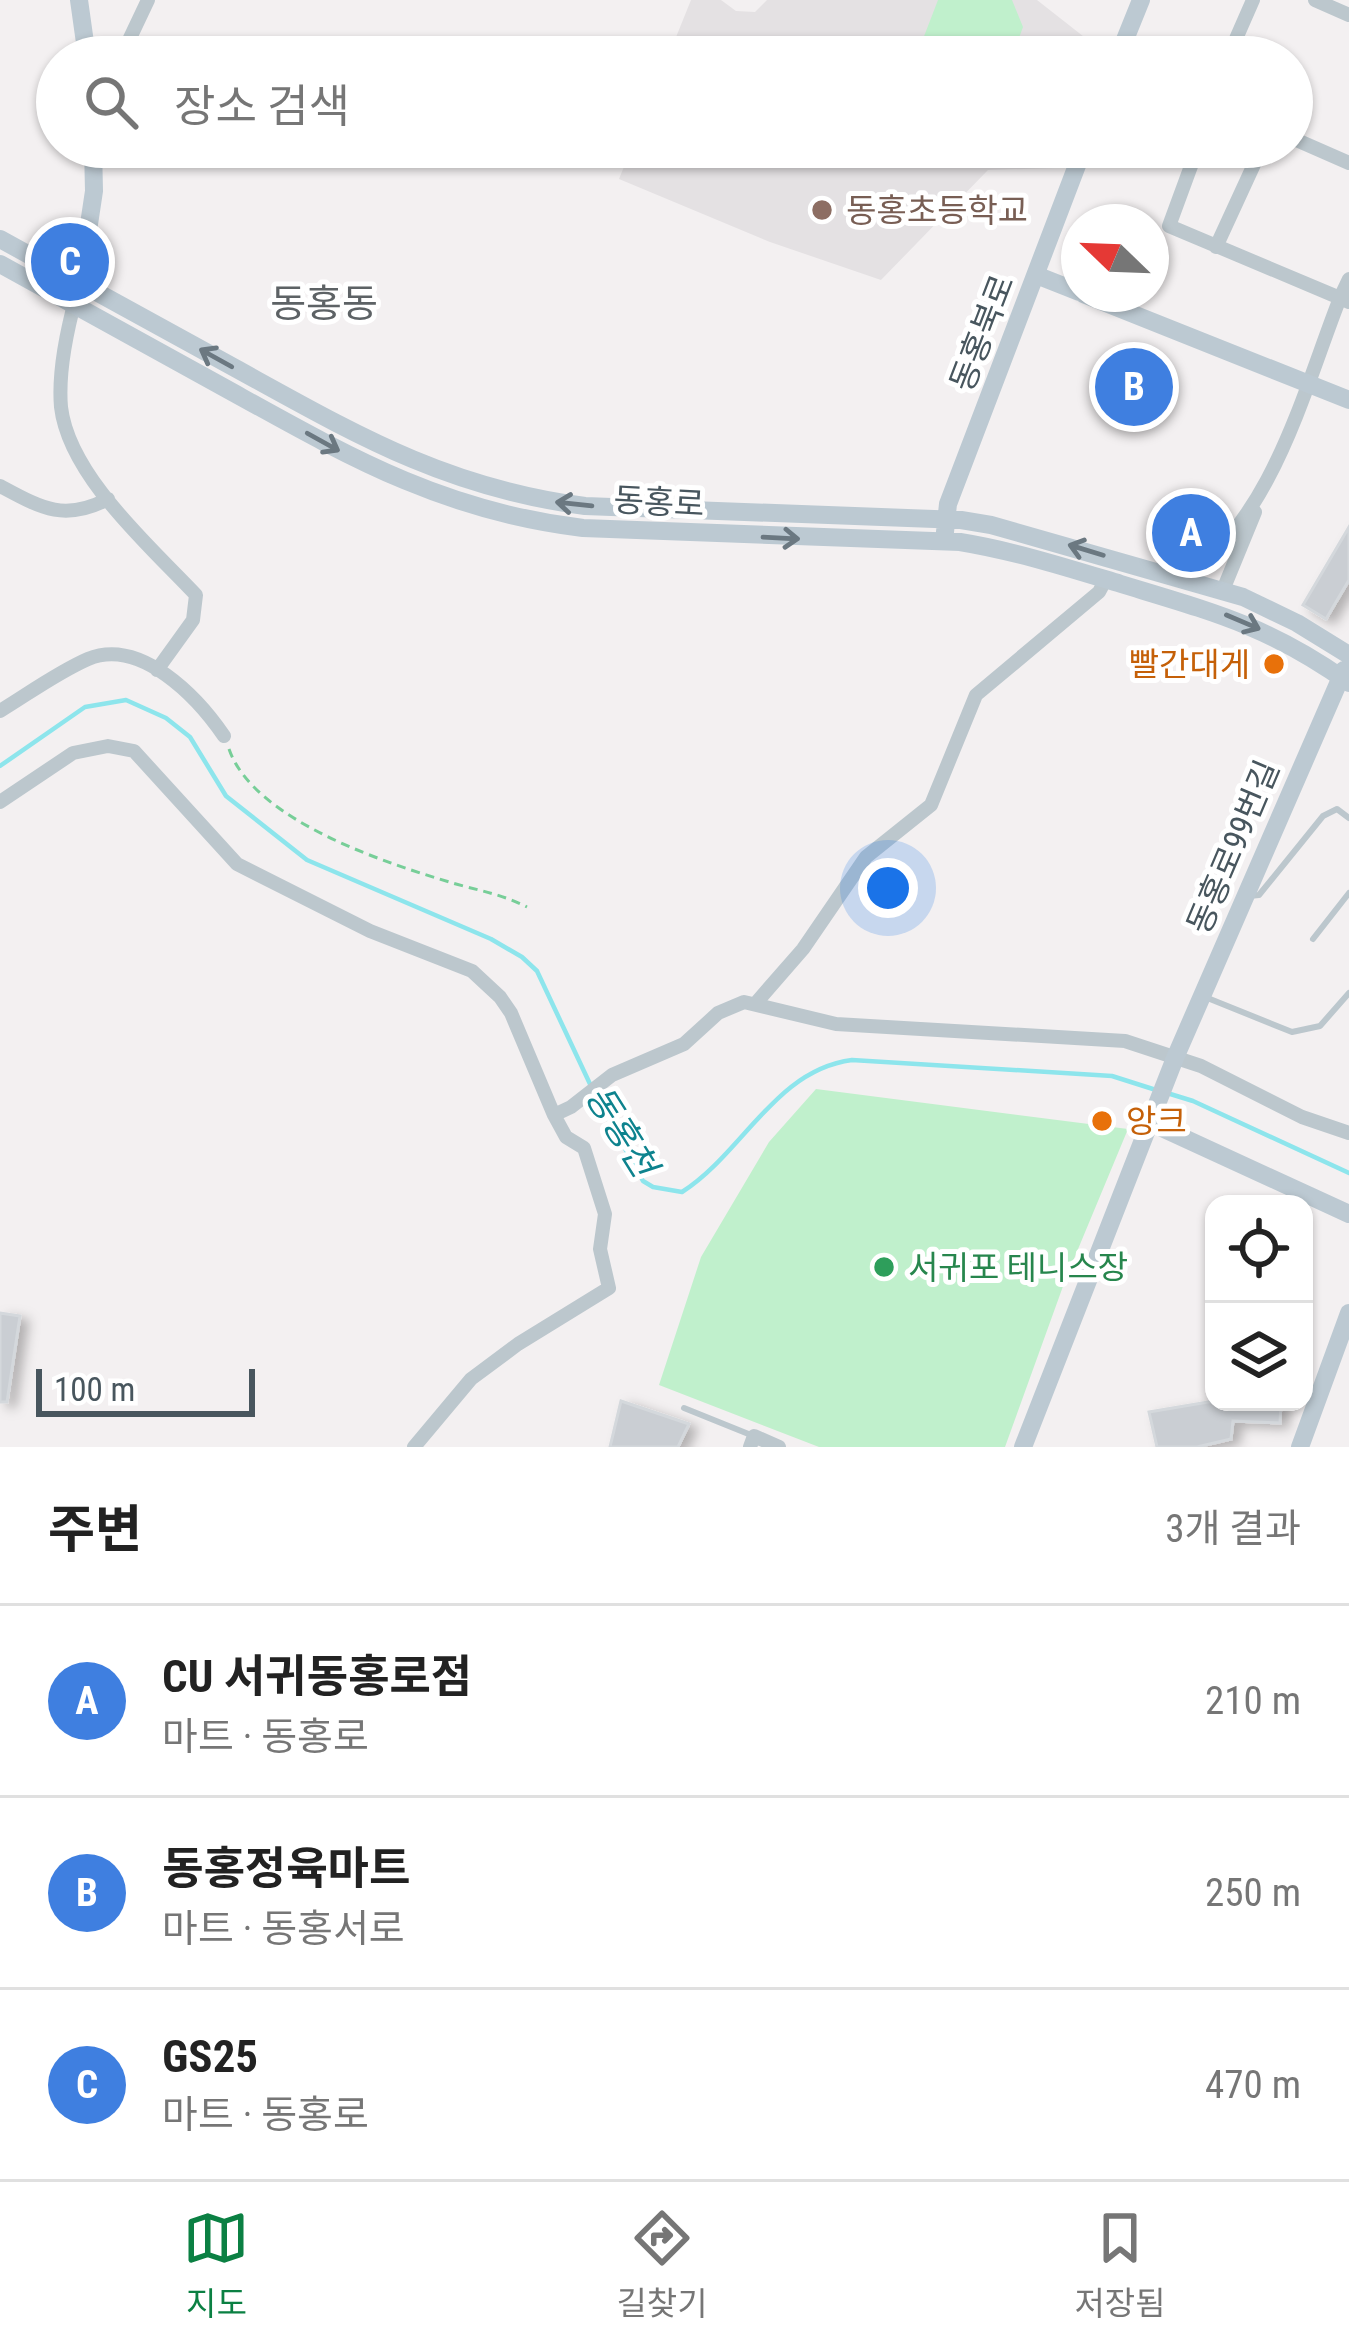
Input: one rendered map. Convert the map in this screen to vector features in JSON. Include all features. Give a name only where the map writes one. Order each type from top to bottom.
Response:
[{"type":"main road","points":[[79,0],[84,36]]},
{"type":"main road","points":[[1127,36],[1142,0]]},
{"type":"main road","points":[[80,284],[94,168]]},
{"type":"main road","name":"동홍북로","points":[[945,542],[948,503],[1076,168]]},
{"type":"main road","name":"동홍로","points":[[0,239],[383,449],[445,475],[511,495],[584,506],[946,520],[1018,530],[1223,590],[1297,623],[1347,669]]},
{"type":"main road","name":"동홍로","points":[[0,264],[374,469],[437,496],[506,516],[583,528],[945,542],[1013,552],[1235,618],[1347,669]]},
{"type":"main road","points":[[1036,275],[1061,285]]},
{"type":"main road","points":[[1127,312],[1349,400]]},
{"type":"main road","name":"동홍로99번길","points":[[1152,1116],[1347,669]]},
{"type":"main road","points":[[1023,1447],[1152,1116],[1349,1214]]},
{"type":"main road","points":[[1300,1447],[1349,1313]]},
{"type":"street","points":[[132,36],[148,0]]},
{"type":"street","points":[[1237,36],[1253,0]]},
{"type":"street","points":[[1315,0],[1349,15]]},
{"type":"street","points":[[1313,147],[1349,163]]},
{"type":"street","points":[[1190,168],[1168,226],[1345,300]]},
{"type":"street","points":[[1216,247],[1252,168]]},
{"type":"street","points":[[1223,590],[1345,300],[1349,279]]},
{"type":"street","points":[[80,284],[66,340],[62,408],[72,442],[108,499],[196,595],[193,620],[157,670]]},
{"type":"street","points":[[0,486],[25,500],[70,514],[108,499]]},
{"type":"street","points":[[1182,577],[1214,552],[1263,492]]},
{"type":"street","points":[[755,1004],[803,949],[866,857],[932,806],[976,695],[1099,592],[1106,579]]},
{"type":"street","points":[[0,711],[90,658],[113,654],[157,670],[188,692],[224,736]]},
{"type":"street","points":[[0,802],[74,753],[108,746],[134,751],[237,864],[370,931],[472,971],[511,1013],[554,1115],[566,1137],[584,1148],[605,1214],[600,1249],[609,1288],[471,1379],[414,1447]]},
{"type":"street","points":[[554,1115],[612,1075],[684,1044],[718,1013],[744,1002],[836,1024],[1125,1041],[1172,1064],[1201,1066],[1302,1117],[1349,1133]]},
{"type":"street","points":[[752,1442],[779,1447]]},
{"type":"lane","points":[[1245,896],[1258,895],[1323,816],[1337,809],[1349,818]]},
{"type":"lane","points":[[1313,939],[1349,893]]},
{"type":"lane","points":[[1202,996],[1292,1031],[1320,1026],[1349,994]]},
{"type":"lane","points":[[684,1408],[752,1442]]},
{"type":"path","points":[[224,736],[236,768],[282,812],[366,852],[507,897],[527,908]]},
{"type":"shaded area","points":[[691,0],[721,0],[736,11],[755,12],[767,0],[1037,0],[1083,36],[676,36]]},
{"type":"shaded area","name":"동홍초등학교","points":[[623,168],[1055,168],[988,170],[881,280],[770,242],[619,179]]},
{"type":"green space","points":[[938,0],[1012,0],[1023,27],[1020,36],[924,36]]},
{"type":"green space","name":"서귀포 테니스장","points":[[816,1089],[1128,1129],[1066,1278],[1005,1447],[819,1447],[659,1385],[701,1257],[769,1142]]},
{"type":"building","points":[[1179,517],[1203,538],[1181,564],[1168,553],[1178,542],[1166,533]]},
{"type":"building","points":[[1349,527],[1349,580],[1326,619],[1303,605]]},
{"type":"building","points":[[0,1313],[20,1316],[7,1402],[0,1402]]},
{"type":"building","points":[[621,1401],[689,1424],[678,1447],[610,1447]]},
{"type":"building","points":[[1205,1403],[1205,1411],[1281,1411],[1280,1423],[1233,1421],[1231,1439],[1197,1447],[1157,1447],[1149,1412]]},
{"type":"waterway","name":"동홍천","points":[[0,766],[85,707],[126,700],[166,718],[190,737],[226,796],[307,860],[491,939],[522,957],[537,971],[590,1084]]},
{"type":"waterway","name":"동홍천","points":[[595,1095],[643,1181],[682,1192],[704,1176],[780,1096],[825,1067],[852,1060],[1112,1076],[1156,1090]]},
{"type":"waterway","name":"동홍천","points":[[1167,1093],[1349,1173]]},
{"type":"place","name":"동홍초등학교","points":[[822,210]]},
{"type":"place","name":"GS25","points":[[70,262]]},
{"type":"place","name":"동홍정육마트","points":[[1134,387]]},
{"type":"place","name":"CU 서귀동홍로점","points":[[1191,533]]},
{"type":"place","name":"빨간대게","points":[[1274,664]]},
{"type":"place","name":"앙크","points":[[1102,1121]]},
{"type":"place","name":"서귀포 테니스장","points":[[884,1267]]},
{"type":"district","name":"동홍동","points":[[324,304]]}]
